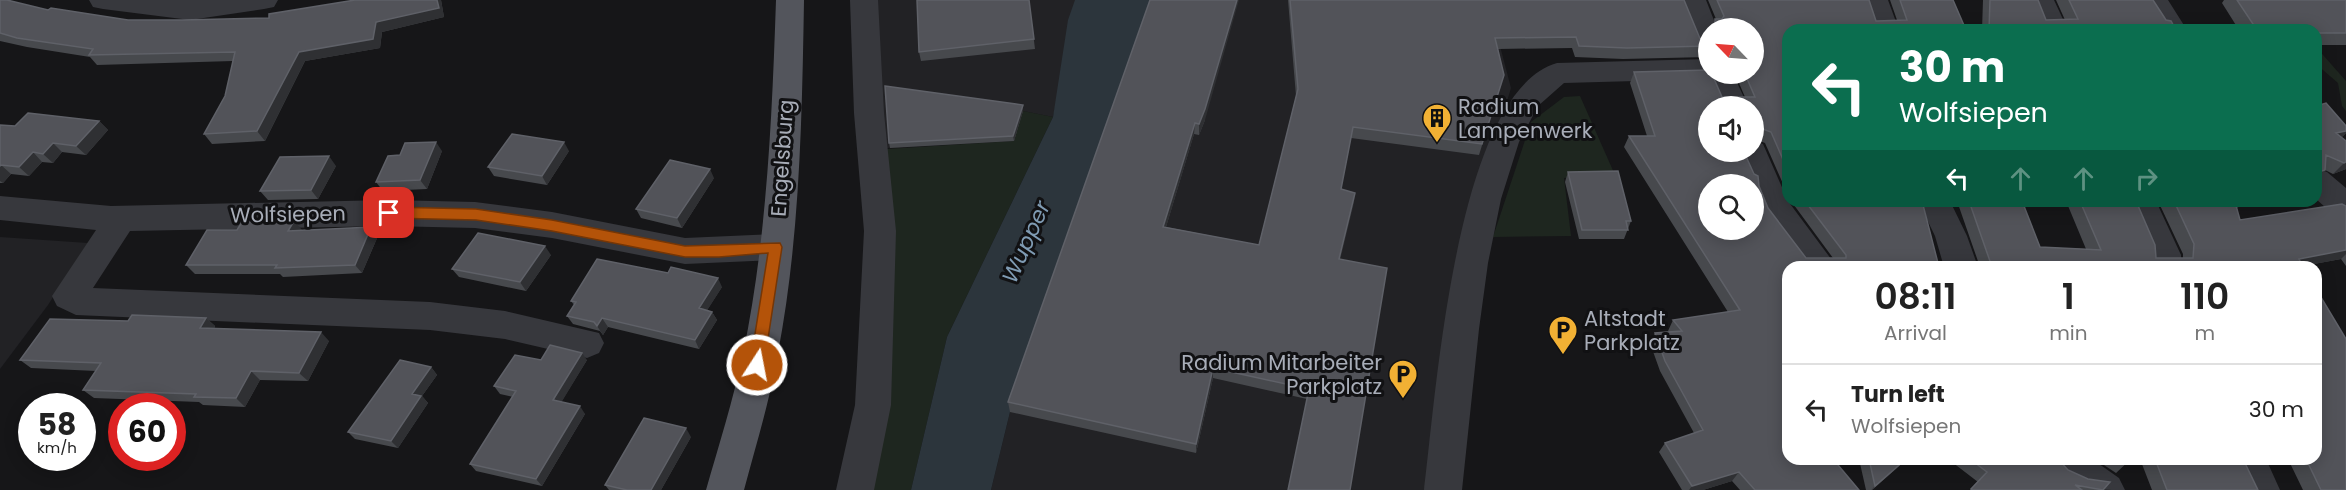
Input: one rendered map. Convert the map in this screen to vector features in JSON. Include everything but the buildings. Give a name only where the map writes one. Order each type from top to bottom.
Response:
[{"type":"main road","name":"Engelsburg","points":[[725,490],[750,401],[764,329],[775,247],[785,131],[790,0]]},
{"type":"street","points":[[103,0],[194,5],[264,0]]},
{"type":"street","points":[[855,490],[873,405],[880,231],[869,113],[864,0]]},
{"type":"street","points":[[1692,0],[1699,18]]},
{"type":"street","points":[[1874,0],[1883,24]]},
{"type":"street","points":[[2040,0],[2051,24]]},
{"type":"street","points":[[2154,0],[2169,24]]},
{"type":"street","points":[[1443,490],[1474,240],[1496,166],[1515,114],[1545,78],[1557,73],[1698,69]]},
{"type":"street","points":[[1756,162],[1776,211],[1815,261]]},
{"type":"street","points":[[2322,185],[2346,207]]},
{"type":"street","points":[[1937,207],[1951,236],[1959,261]]},
{"type":"street","points":[[2143,207],[2164,255],[2164,261]]},
{"type":"street","name":"Wolfsiepen","points":[[0,208],[122,219],[389,213],[476,215],[552,225],[685,251],[719,252],[775,247]]},
{"type":"street","points":[[122,219],[69,296],[76,301],[430,316],[505,325],[587,343]]},
{"type":"street","points":[[2071,465],[2106,490]]},
{"type":"street","points":[[2250,465],[2261,490]]},
{"type":"shaded area","points":[[864,0],[1077,0],[1053,117],[1023,111],[1014,141],[887,148]]},
{"type":"shaded area","points":[[1155,0],[1488,0],[1511,88],[1491,154],[1430,490],[991,490],[1010,412]]},
{"type":"shaded area","points":[[2322,54],[2346,81],[2346,111],[2342,106],[2338,83],[2322,69]]},
{"type":"shaded area","points":[[1580,96],[1615,175],[1564,178],[1571,236],[1493,237],[1531,122],[1564,97]]},
{"type":"shaded area","points":[[1023,111],[1053,117],[947,337],[911,490],[855,490],[887,149],[1013,141]]},
{"type":"shaded area","points":[[0,237],[88,243],[48,305],[0,369]]},
{"type":"water","name":"Wupper","points":[[1075,0],[1155,0],[1010,412],[991,490],[911,490],[947,337],[1053,117],[1068,20]]},
{"type":"place","name":"Radium Lampenwerk","points":[[1437,144]]},
{"type":"place","name":"Altstadt Parkplatz","points":[[1563,356]]},
{"type":"place","name":"Radium Mitarbeiter Parkplatz","points":[[1403,400]]},
{"type":"route","points":[[389,213],[476,215],[552,225],[685,251],[719,252],[775,247],[757,365]]}]
